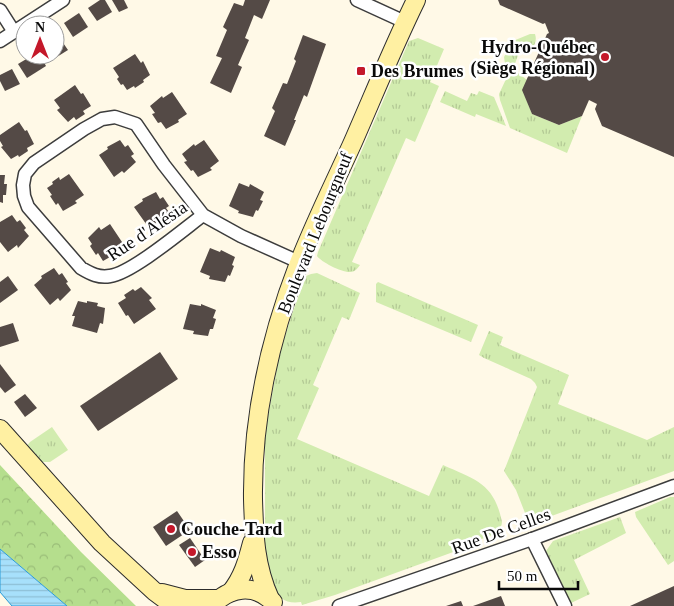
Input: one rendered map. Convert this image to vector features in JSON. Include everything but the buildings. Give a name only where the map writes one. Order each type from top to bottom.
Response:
[{"type":"main road","name":"Boulevard Lebourgneuf","points":[[274,602],[260,573],[254,538],[253,480],[255,435],[270,354],[281,314],[300,262],[416,0]]},
{"type":"main road","points":[[0,430],[102,543],[154,592],[174,606]]},
{"type":"main road","name":"Boulevard Lebourgneuf","points":[[221,599],[240,580],[246,567],[254,538]]},
{"type":"main road","points":[[154,592],[185,599],[221,599],[247,589],[257,591],[274,602]]},
{"type":"street","points":[[0,41],[63,0]]},
{"type":"street","points":[[357,0],[405,22]]},
{"type":"street","points":[[0,10],[14,32]]},
{"type":"street","name":"Rue d'Alésia","points":[[203,215],[162,246],[120,274],[99,276],[81,268],[28,207],[23,185],[26,174],[34,163],[96,122],[115,116],[136,124],[164,165],[203,215],[241,236],[300,262]]},
{"type":"street","name":"Rue De Celles","points":[[339,606],[532,539],[674,486]]},
{"type":"street","points":[[532,539],[565,606]]},
{"type":"green space","points":[[530,34],[535,34],[536,40],[534,45],[532,49],[520,50],[513,69],[527,80],[523,91],[532,114],[559,125],[582,116],[567,153],[510,128],[500,100],[499,94],[507,77],[504,57],[513,41]]},
{"type":"green space","points":[[418,38],[444,49],[430,82],[439,86],[415,142],[406,138],[352,262],[360,265],[353,271],[342,271],[319,258],[317,256],[318,252],[409,41]]},
{"type":"green space","points":[[445,91],[467,101],[471,93],[477,95],[479,91],[494,97],[506,126],[476,114],[475,117],[440,102]]},
{"type":"green space","points":[[317,273],[360,293],[349,320],[342,317],[313,385],[319,388],[297,439],[429,496],[443,465],[482,484],[494,499],[502,522],[498,531],[466,544],[467,547],[335,595],[302,605],[301,602],[292,602],[279,597],[272,585],[268,561],[265,561],[265,432],[280,352],[292,314],[306,276]]},
{"type":"green space","points":[[378,282],[478,325],[471,342],[376,302],[376,284]]},
{"type":"green space","points":[[489,331],[503,337],[500,345],[569,375],[558,404],[647,440],[674,427],[674,471],[538,521],[527,518],[516,490],[504,471],[537,387],[531,379],[479,355]]},
{"type":"green space","points":[[52,427],[68,450],[50,462],[41,462],[26,447],[30,442]]},
{"type":"green space","points":[[0,465],[81,552],[136,606],[67,606],[0,549]]},
{"type":"green space","points":[[674,497],[674,561],[668,565],[636,517],[635,512]]},
{"type":"green space","points":[[620,517],[626,533],[574,560],[590,594],[571,603],[546,551],[553,541]]},
{"type":"water","points":[[0,549],[67,606],[12,606],[0,592]]},
{"type":"place","name":"Hydro-Québec (Siège Régional)","points":[[605,57]]},
{"type":"place","name":"Des Brumes","points":[[361,71]]},
{"type":"place","name":"Couche-Tard","points":[[171,529]]},
{"type":"place","name":"Esso","points":[[192,552]]}]
